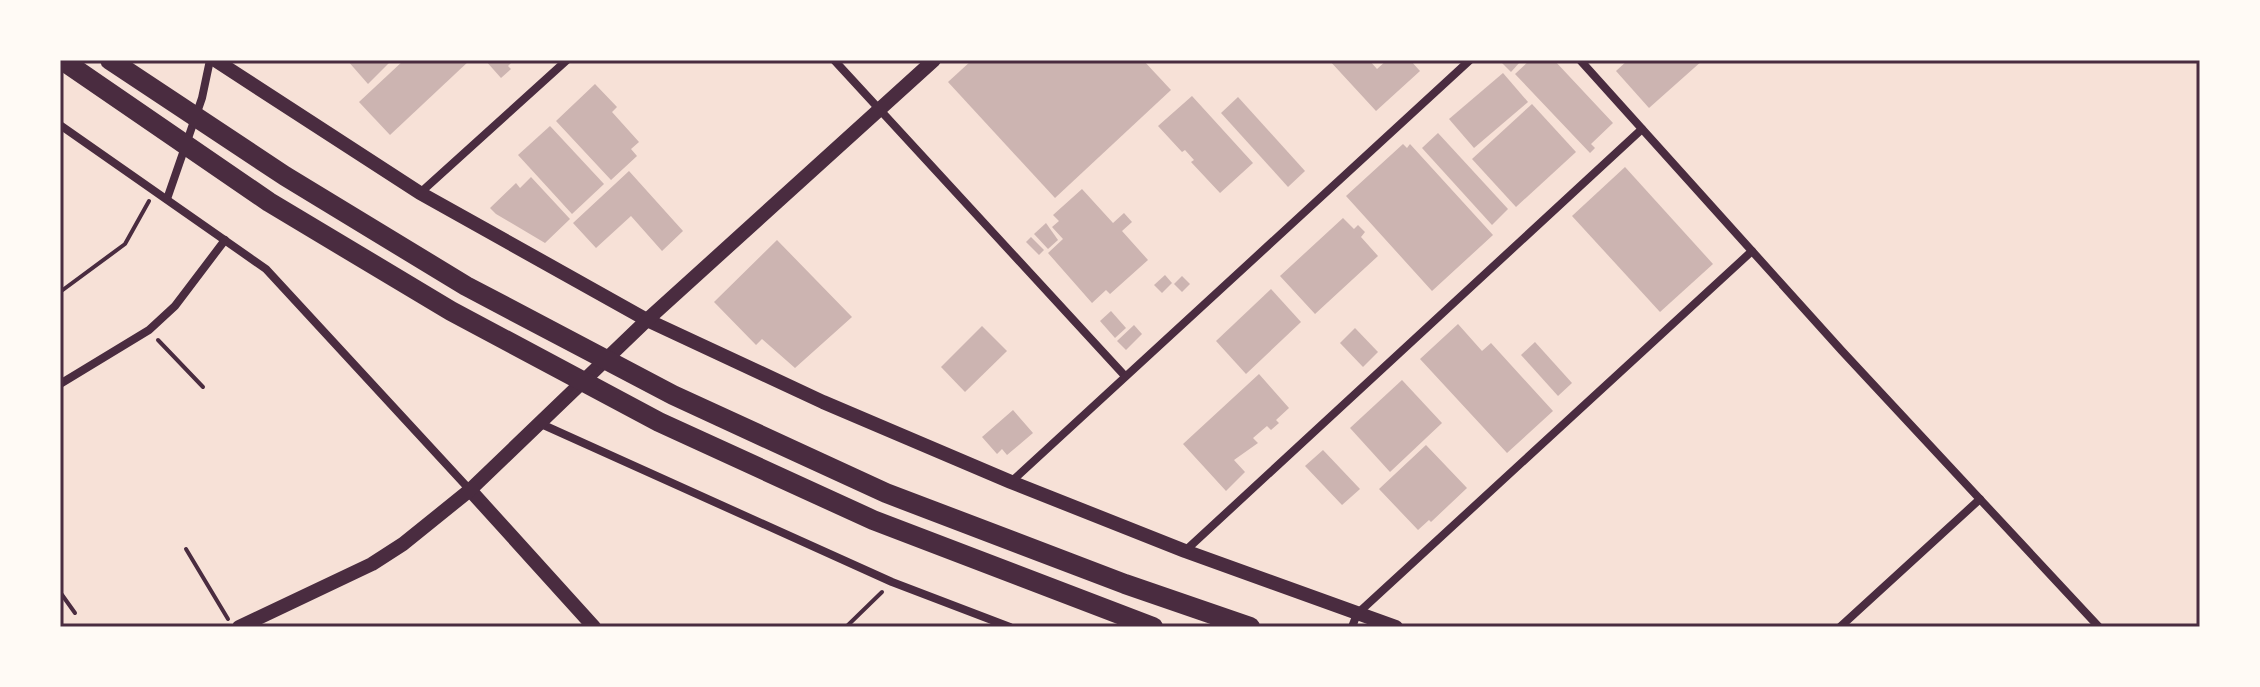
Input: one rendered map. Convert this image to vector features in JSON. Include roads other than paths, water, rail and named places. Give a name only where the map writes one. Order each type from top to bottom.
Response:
[{"type":"highway","points":[[62,60],[269,202],[451,311],[659,422],[873,520],[1153,627]]},
{"type":"highway","points":[[110,60],[285,176],[466,286],[673,395],[886,493],[1125,584],[1250,627]]},
{"type":"street","points":[[167,199],[212,60],[420,193],[647,320],[823,402],[1011,482],[1355,620],[1396,627]]},
{"type":"street","points":[[420,193],[567,60]]},
{"type":"street","points":[[834,60],[1125,376]]},
{"type":"street","points":[[236,627],[372,564],[403,544],[470,490],[634,332],[934,60]]},
{"type":"street","points":[[1011,482],[1470,60]]},
{"type":"street","points":[[1580,60],[2099,627]]},
{"type":"street","points":[[60,125],[266,269],[594,627]]},
{"type":"street","points":[[1185,551],[1642,129]]},
{"type":"street","points":[[60,384],[149,330],[175,306],[225,240]]},
{"type":"street","points":[[1355,620],[1752,251]]},
{"type":"street","points":[[544,417],[892,582],[1010,627]]},
{"type":"street","points":[[1840,627],[1980,499]]}]
